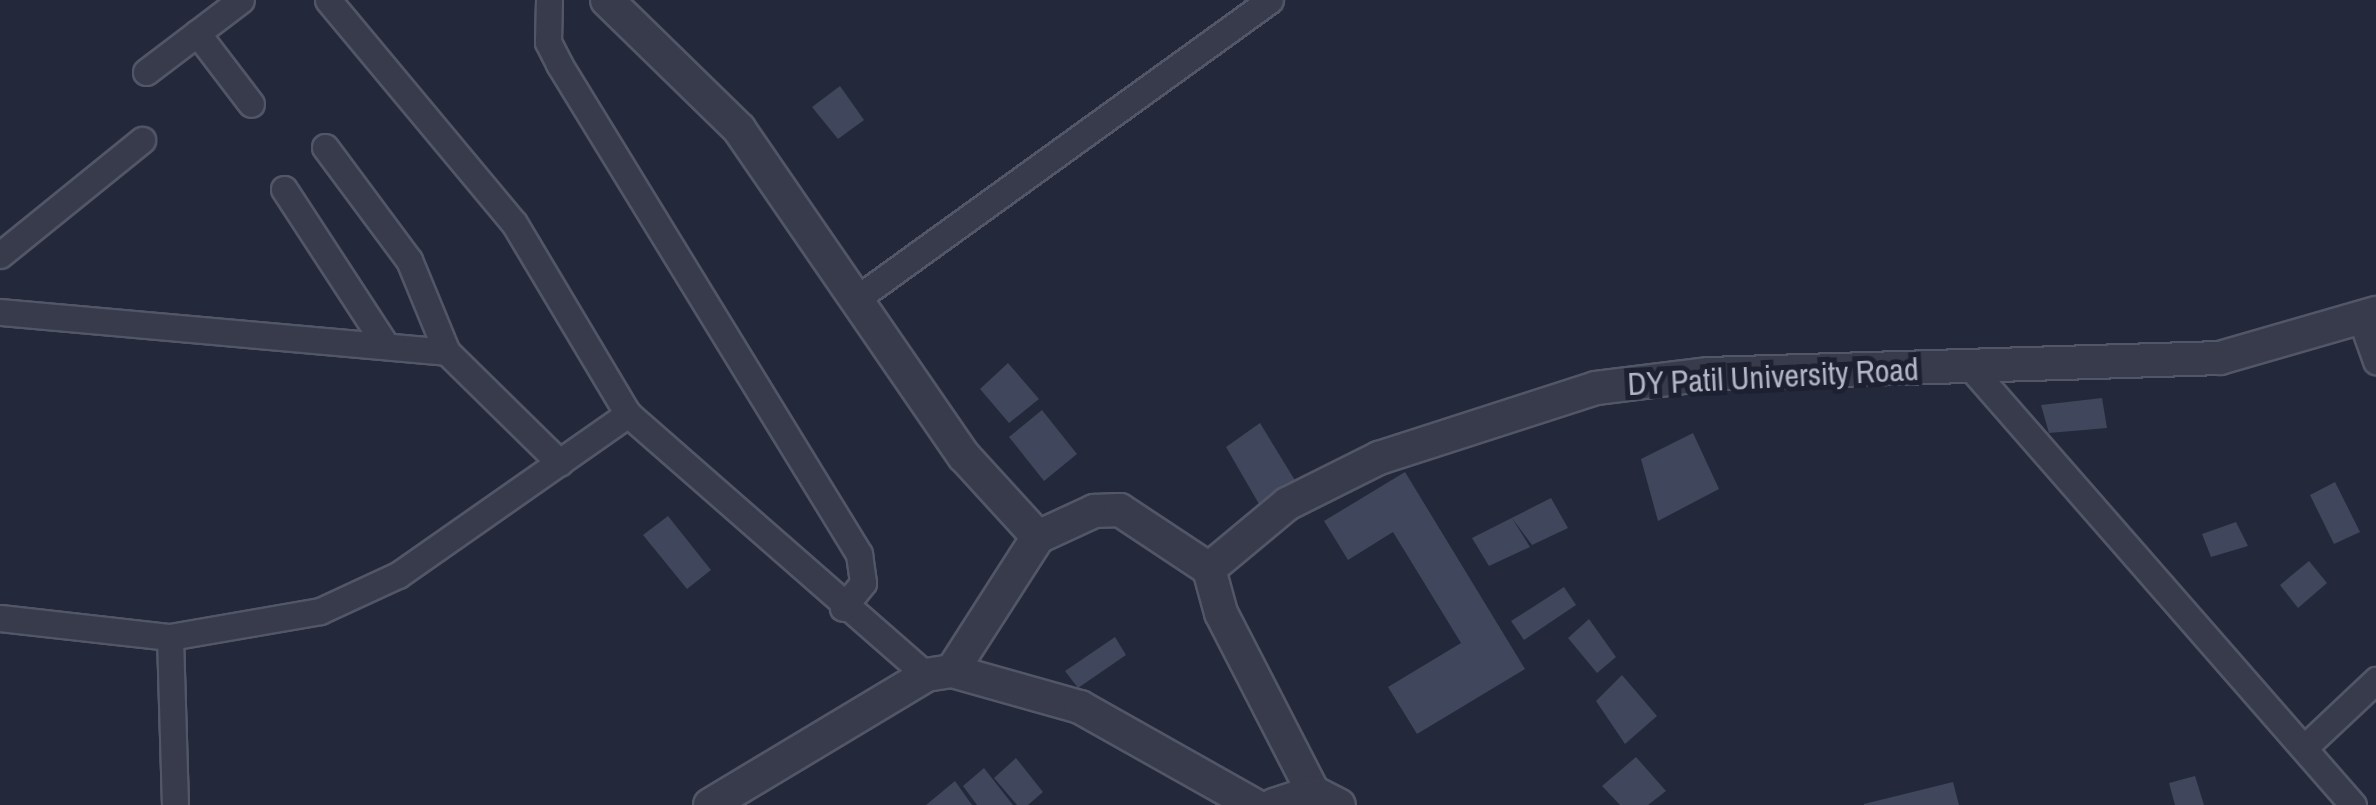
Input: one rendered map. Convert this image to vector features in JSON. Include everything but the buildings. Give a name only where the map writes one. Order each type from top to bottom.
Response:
[{"type":"street","points":[[146,72],[242,0]]},
{"type":"street","points":[[328,0],[514,223],[628,414],[843,608],[939,673],[1080,706],[1254,805]]},
{"type":"street","points":[[549,0],[548,42],[559,64],[859,554],[864,583],[843,608]]},
{"type":"street","points":[[607,0],[739,129],[859,297],[964,456],[1038,537]]},
{"type":"street","points":[[859,297],[1270,0]]},
{"type":"street","points":[[197,34],[251,104]]},
{"type":"street","points":[[0,255],[142,140]]},
{"type":"street","points":[[326,147],[409,260],[447,352],[560,463]]},
{"type":"street","points":[[284,190],[385,344]]},
{"type":"street","points":[[0,312],[447,352]]},
{"type":"street","points":[[2368,316],[2376,361]]},
{"type":"street","name":"DY Patil University Road","points":[[1209,569],[1287,504],[1379,458],[1596,388],[1709,374],[1972,369],[2220,358],[2368,316]]},
{"type":"street","points":[[1972,369],[2354,805]]},
{"type":"street","points":[[0,618],[170,638],[272,624],[360,595],[628,414]]},
{"type":"street","points":[[710,805],[939,673],[1038,537],[1094,511],[1120,510],[1209,569],[1221,614],[1326,798],[1274,805]]},
{"type":"street","points":[[170,638],[175,805]]},
{"type":"street","points":[[2305,747],[2376,680]]}]
